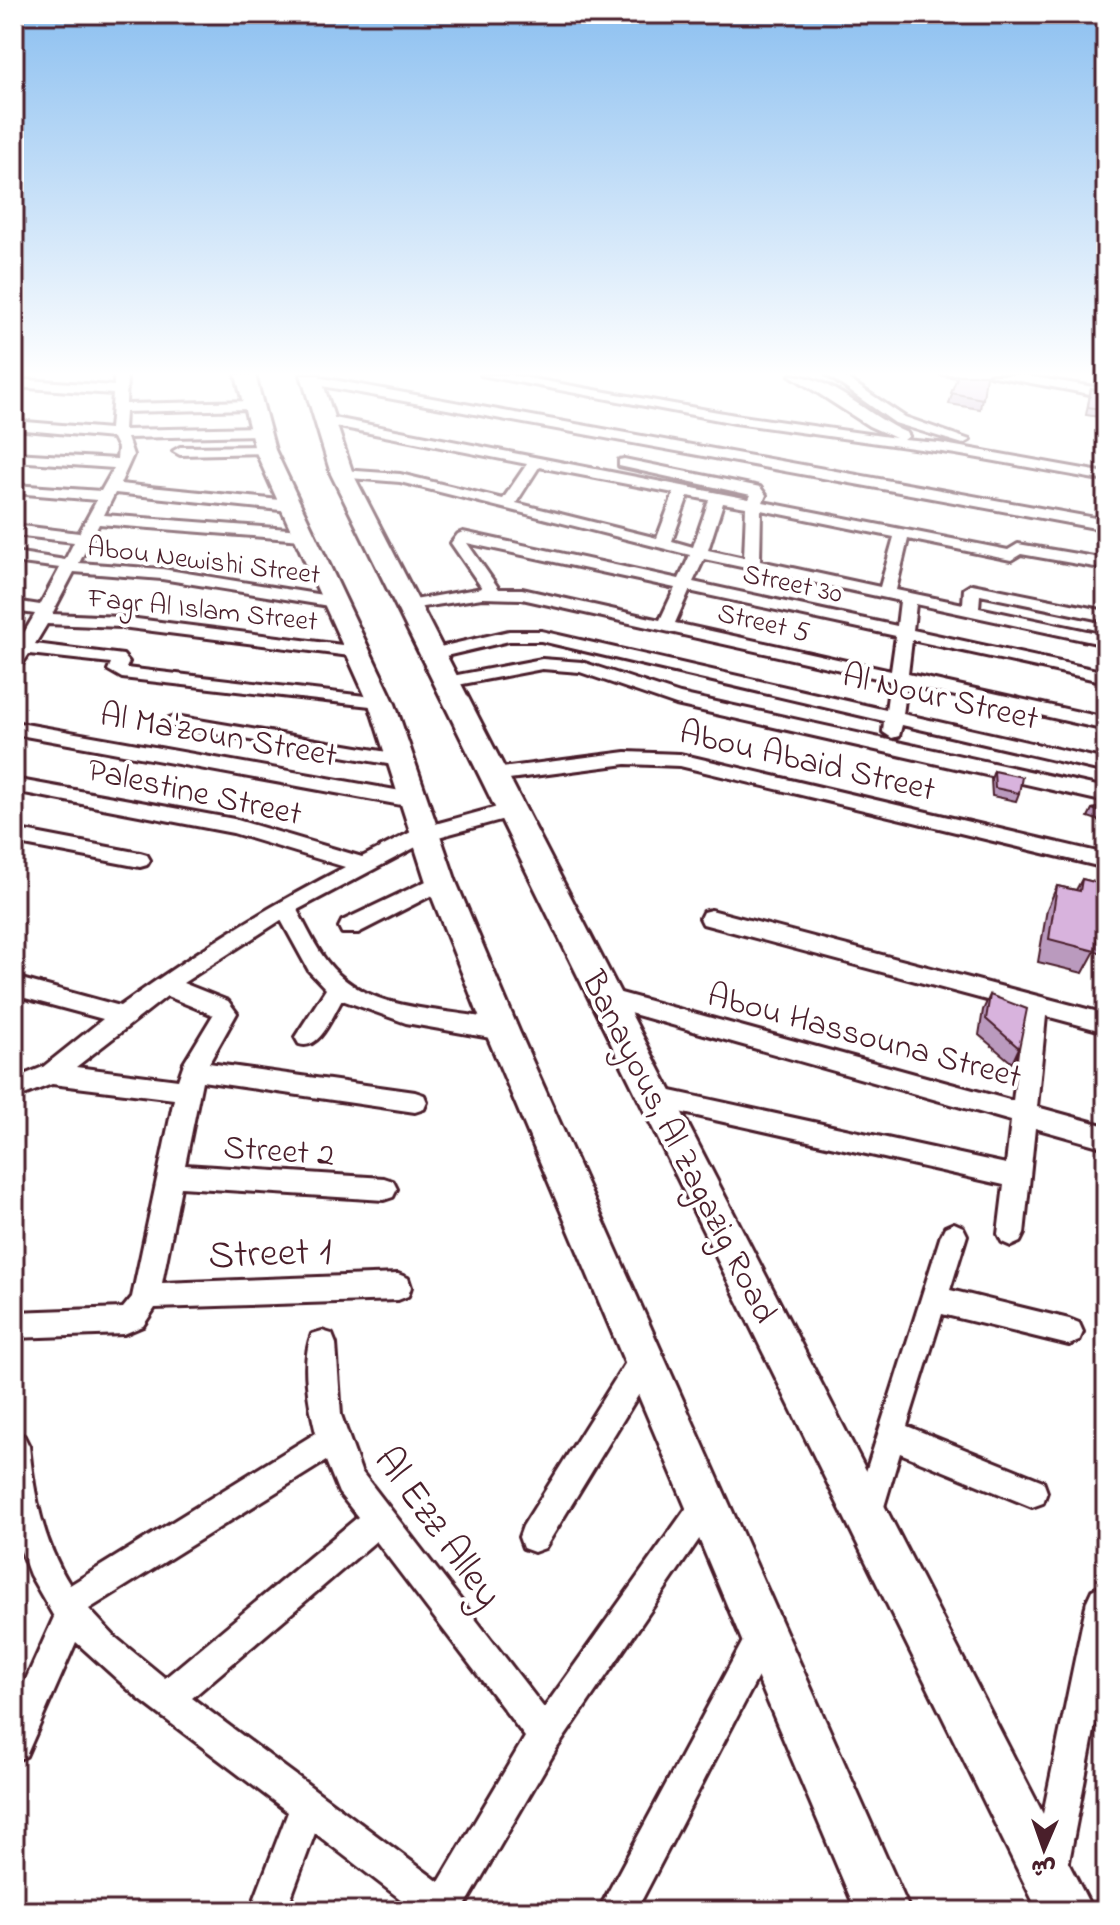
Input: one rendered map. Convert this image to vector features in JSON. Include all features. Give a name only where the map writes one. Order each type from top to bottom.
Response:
[{"type":"main road","points":[[274,465],[296,521],[382,704],[441,882],[502,1031],[883,1911]]},
{"type":"main road","name":"Banayous, Al Zagazig Road","points":[[339,465],[1066,1911]]},
{"type":"street","points":[[14,663],[37,628],[123,465]]},
{"type":"street","points":[[507,505],[533,465]]},
{"type":"street","points":[[555,465],[1011,555],[1016,555],[1018,549],[1106,564]]},
{"type":"street","points":[[631,465],[751,488],[759,495],[754,505],[752,564]]},
{"type":"street","points":[[778,465],[1106,525]]},
{"type":"street","points":[[1034,465],[1106,477]]},
{"type":"street","points":[[342,474],[400,478],[699,553],[1106,640]]},
{"type":"street","points":[[14,489],[108,492],[296,521]]},
{"type":"street","points":[[663,544],[683,490]]},
{"type":"street","points":[[665,626],[699,553],[718,497]]},
{"type":"street","points":[[94,519],[296,521]]},
{"type":"street","points":[[14,530],[83,538]]},
{"type":"street","points":[[887,593],[902,534]]},
{"type":"street","name":"Street 30","points":[[493,592],[464,540],[1106,677]]},
{"type":"street","name":"Abou Newishi Street","points":[[14,557],[68,566],[162,574],[335,602]]},
{"type":"street","points":[[971,611],[972,589],[1106,616]]},
{"type":"street","name":"Street 5","points":[[409,606],[493,592],[522,594],[1106,724]]},
{"type":"street","points":[[891,747],[909,598]]},
{"type":"street","points":[[14,606],[37,628],[117,659],[120,662],[117,670],[122,673],[382,704]]},
{"type":"street","name":"Fagr Al Islam Street","points":[[37,628],[121,622],[358,652]]},
{"type":"street","points":[[14,630],[37,628]]},
{"type":"street","name":"Al Nour Street","points":[[440,668],[509,636],[541,636],[1106,766]]},
{"type":"street","points":[[440,668],[542,664],[582,667],[676,699],[1106,795]]},
{"type":"street","points":[[175,722],[399,760]]},
{"type":"street","name":"Al Ma'zoun Street","points":[[14,728],[412,800]]},
{"type":"street","name":"Abou Abaid Street","points":[[494,775],[626,758],[680,760],[1106,861]]},
{"type":"street","name":"Palestine Street","points":[[14,785],[234,826],[360,864]]},
{"type":"street","points":[[18,1086],[51,1074],[164,985],[285,907],[360,864],[424,834],[512,810]]},
{"type":"street","points":[[14,836],[140,860]]},
{"type":"street","points":[[350,927],[441,882]]},
{"type":"street","points":[[285,907],[322,971],[339,987],[367,1003],[502,1031]]},
{"type":"street","points":[[711,918],[1106,1023]]},
{"type":"street","points":[[14,1325],[124,1321],[139,1310],[145,1296],[190,1081],[226,1013],[220,1007],[164,985]]},
{"type":"street","points":[[14,986],[123,1016]]},
{"type":"street","points":[[307,1037],[339,987]]},
{"type":"street","name":"Abou Hassouna Street","points":[[606,998],[1106,1137]]},
{"type":"street","points":[[1011,1234],[1036,1004]]},
{"type":"street","points":[[51,1074],[190,1081],[415,1102]]},
{"type":"street","points":[[657,1098],[1017,1177]]},
{"type":"street","name":"Street 2","points":[[170,1175],[384,1189]]},
{"type":"street","points":[[867,1517],[890,1434],[954,1235]]},
{"type":"street","name":"Street 1","points":[[145,1296],[398,1287]]},
{"type":"street","points":[[933,1299],[1069,1332]]},
{"type":"street","name":"Al Ezz Alley","points":[[322,1344],[321,1392],[331,1441],[350,1482],[545,1736]]},
{"type":"street","points":[[534,1537],[643,1361]]},
{"type":"street","points":[[890,1434],[1032,1492]]},
{"type":"street","points":[[14,1744],[69,1610],[331,1441]]},
{"type":"street","points":[[14,1446],[25,1555],[91,1636],[166,1699],[308,1805],[429,1906],[706,1507]]},
{"type":"street","points":[[166,1699],[379,1519]]},
{"type":"street","points":[[1048,1877],[1103,1601]]},
{"type":"street","points":[[616,1911],[762,1637]]},
{"type":"street","points":[[268,1911],[308,1805]]},
{"type":"building","points":[[994,771],[1022,777],[1019,793],[995,788]]},
{"type":"building","points":[[1106,807],[1106,814],[1092,809]]},
{"type":"building","points":[[1082,879],[1106,885],[1106,928],[1099,926],[1095,951],[1049,939],[1057,886],[1080,891]]},
{"type":"building","points":[[990,995],[1027,1009],[1019,1048],[986,1019]]}]
